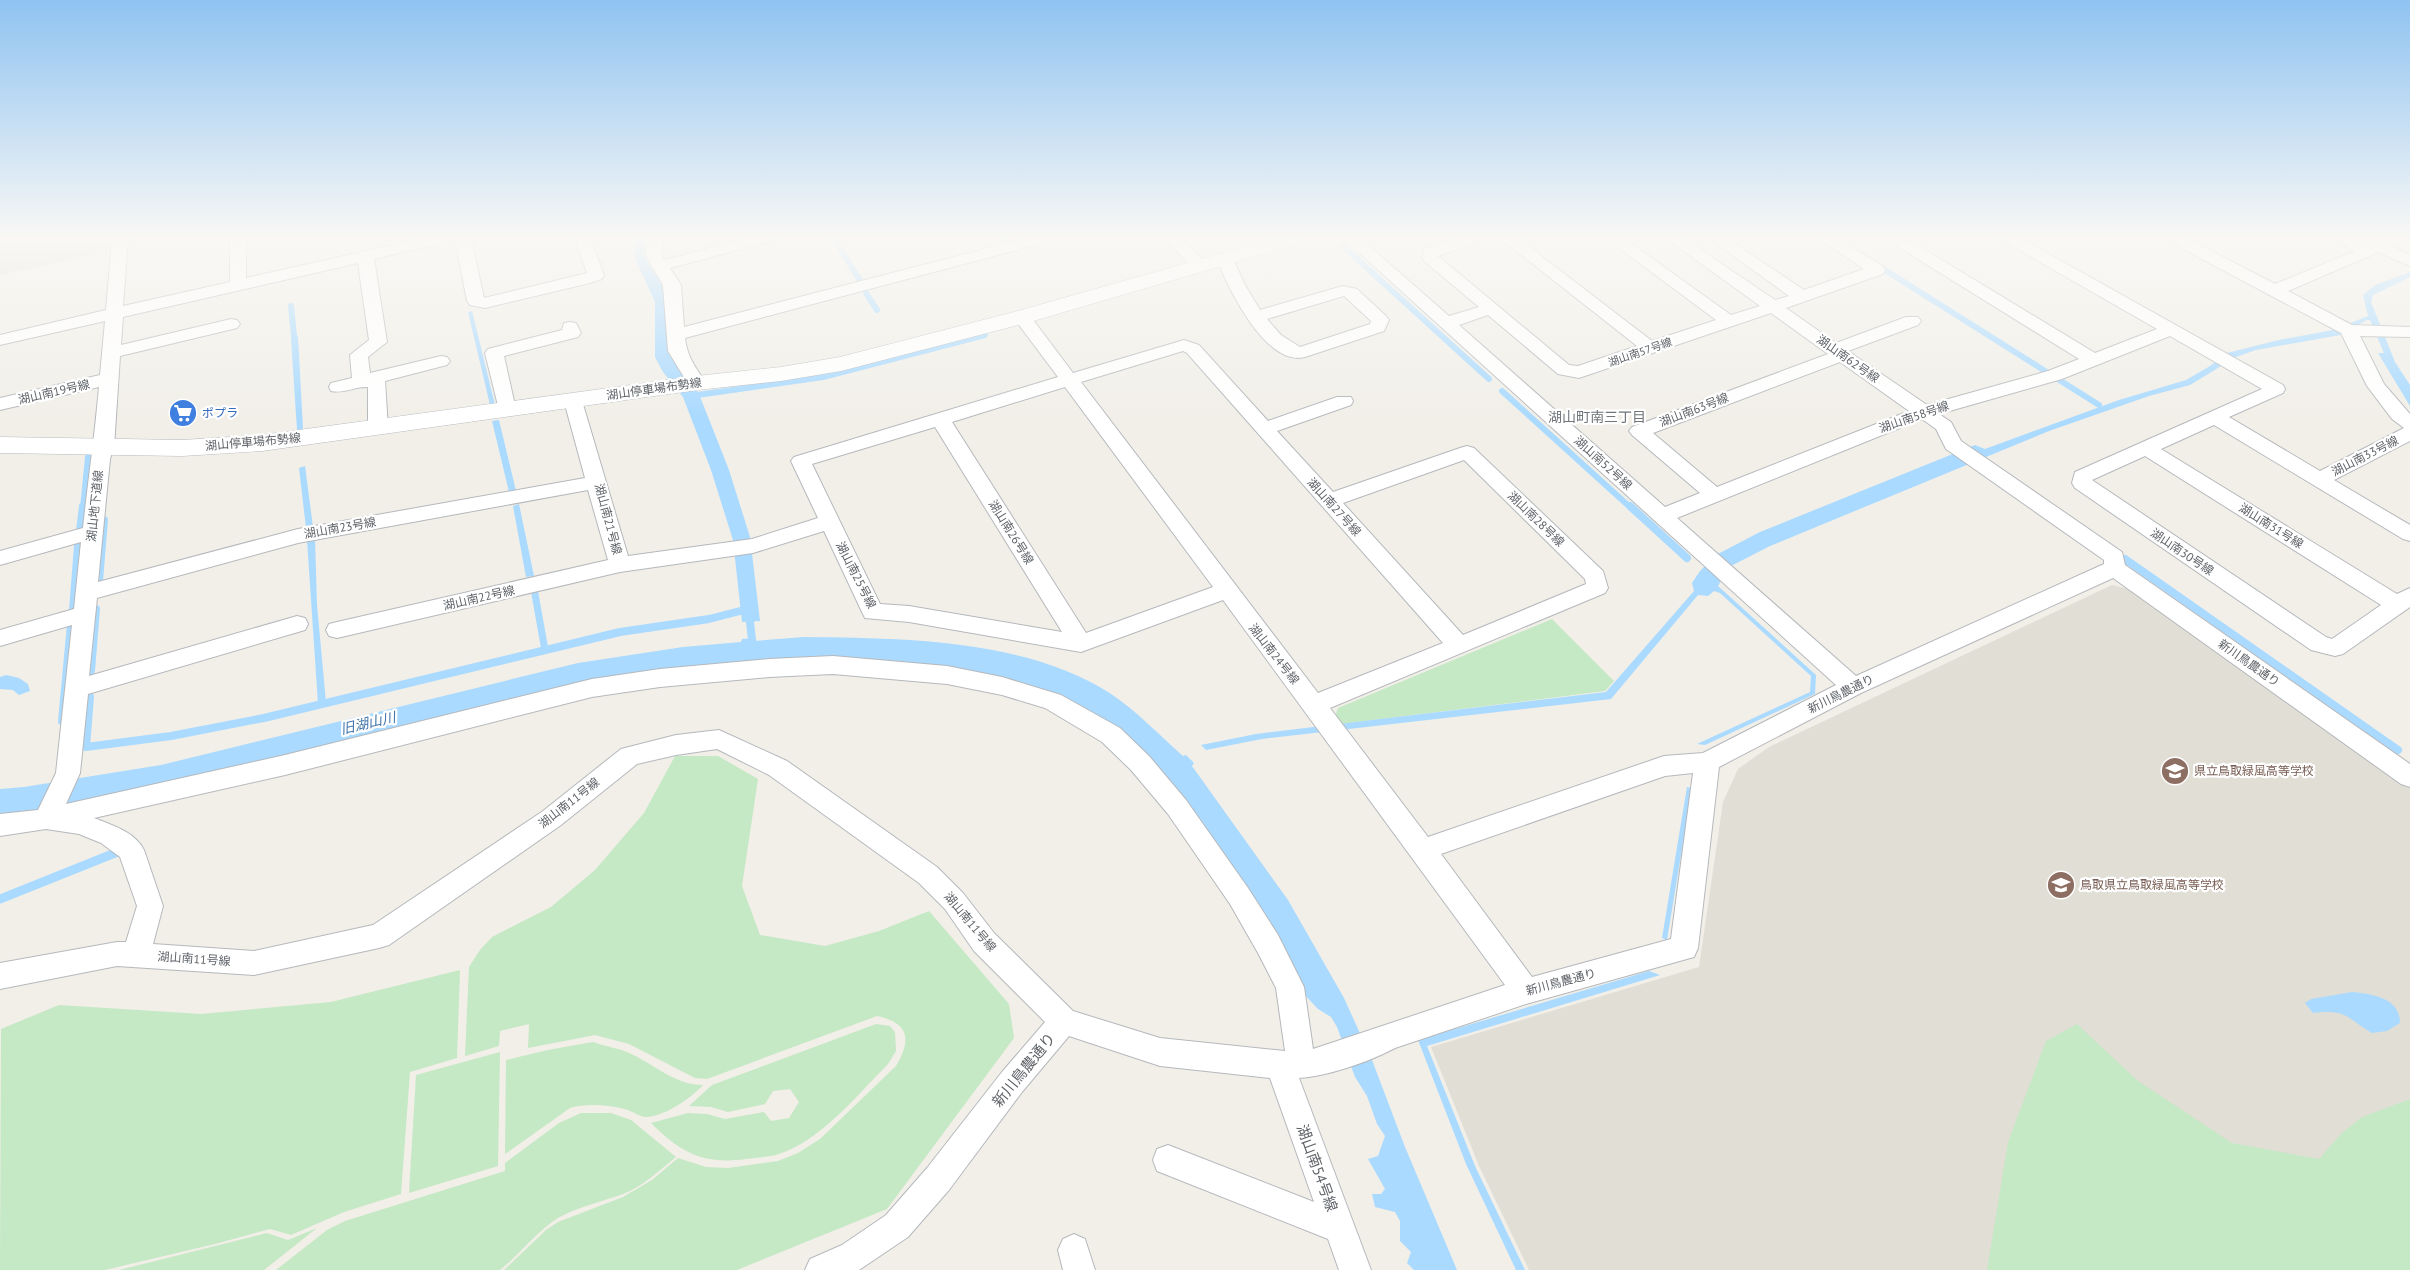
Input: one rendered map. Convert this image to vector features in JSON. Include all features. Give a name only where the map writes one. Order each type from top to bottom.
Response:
[{"type":"main road","name":"湖山停車場布勢線","points":[[0,445],[182,448],[262,443],[697,383],[781,374],[841,364],[1022,317],[1086,298]]},
{"type":"street","name":"湖山地下道線","points":[[48,814],[68,774],[100,460],[104,446],[115,298]]},
{"type":"street","points":[[0,340],[179,298]]},
{"type":"street","points":[[362,381],[359,354],[378,342],[371,298]]},
{"type":"street","points":[[475,298],[476,301],[484,303],[504,298]]},
{"type":"street","points":[[674,298],[678,334],[677,351],[682,362],[697,383]]},
{"type":"street","points":[[678,334],[805,298]]},
{"type":"street","points":[[1244,298],[1256,317],[1287,349],[1299,353],[1378,327],[1380,320],[1357,298]]},
{"type":"street","points":[[1256,317],[1319,298]]},
{"type":"street","name":"湖山南52号線","points":[[1418,298],[1853,687]]},
{"type":"street","name":"湖山南57号線","points":[[1478,298],[1564,370],[1579,372],[1773,307]]},
{"type":"street","points":[[1586,298],[1650,348]]},
{"type":"street","points":[[1697,298],[1729,321]]},
{"type":"street","name":"湖山南62号線","points":[[1760,298],[1944,426],[1953,446],[2114,557],[2114,568]]},
{"type":"street","points":[[1773,307],[1798,298]]},
{"type":"street","points":[[1992,298],[2093,360]]},
{"type":"street","name":"湖山南30号線","points":[[2115,298],[2276,389],[2144,447],[2082,477],[2082,483],[2319,644],[2335,648],[2404,600]]},
{"type":"street","points":[[2288,298],[2348,330],[2410,332]]},
{"type":"street","points":[[1446,323],[1490,309]]},
{"type":"street","name":"湖山南24号線","points":[[1022,317],[1226,591],[1423,850],[1526,991]]},
{"type":"street","points":[[1838,352],[1912,321]]},
{"type":"street","points":[[112,352],[231,324]]},
{"type":"street","points":[[507,410],[494,353],[572,333],[570,326]]},
{"type":"street","name":"湖山南58号線","points":[[1662,516],[1923,412],[2055,375],[2170,330]]},
{"type":"street","points":[[2348,330],[2376,386],[2399,416],[2410,424]]},
{"type":"street","name":"湖山南27号線","points":[[1068,380],[1184,345],[1193,349],[1459,646]]},
{"type":"street","name":"湖山南63号線","points":[[1714,495],[1639,431],[1838,352]]},
{"type":"street","points":[[338,387],[441,361]]},
{"type":"street","name":"湖山南19号線","points":[[0,404],[109,379]]},
{"type":"street","name":"湖山南25号線","points":[[1068,380],[801,461],[873,612],[909,614],[1081,644],[1226,591]]},
{"type":"street","points":[[362,381],[377,383],[378,428]]},
{"type":"street","name":"湖山南21号線","points":[[574,401],[620,565],[743,548],[829,522]]},
{"type":"street","points":[[1264,429],[1344,401]]},
{"type":"street","points":[[2213,416],[2410,534]]},
{"type":"street","name":"湖山南26号線","points":[[940,420],[1081,644]]},
{"type":"street","name":"湖山南33号線","points":[[2320,479],[2410,433]]},
{"type":"street","name":"湖山南31号線","points":[[2144,447],[2404,600]]},
{"type":"street","name":"湖山南28号線","points":[[1328,501],[1467,452],[1596,576],[1596,588],[1459,646]]},
{"type":"street","name":"湖山南23号線","points":[[0,638],[85,604],[298,536],[598,482]]},
{"type":"street","points":[[0,558],[93,532]]},
{"type":"street","name":"湖山南22号線","points":[[337,630],[620,565]]},
{"type":"street","name":"新川鳥農通り","points":[[821,1270],[853,1256],[897,1226],[938,1179],[1012,1082],[1064,1021],[1160,1052],[1299,1064],[1374,1044],[1387,1036],[1526,991],[1684,948],[1707,762],[1853,687],[2114,568],[2410,777]]},
{"type":"street","points":[[77,688],[297,624]]},
{"type":"street","points":[[1314,705],[1459,646]]},
{"type":"street","name":"湖山南54号線","points":[[48,814],[266,770],[592,688],[660,678],[769,668],[833,665],[947,675],[1002,686],[1053,701],[1111,735],[1140,763],[1177,807],[1239,896],[1268,944],[1290,987],[1299,1064],[1338,1227],[1355,1270]]},
{"type":"street","name":"湖山南11号線","points":[[0,976],[118,954],[254,963],[379,936],[552,818],[630,756],[676,745],[719,740],[778,768],[928,875],[954,901],[984,942],[1064,1021]]},
{"type":"street","points":[[1423,850],[1664,766],[1707,762]]},
{"type":"street","points":[[0,825],[48,814],[110,835],[131,850],[150,906],[136,954]]},
{"type":"street","points":[[1168,1160],[1338,1227]]},
{"type":"shaded area","name":"鳥取県立鳥取緑風高等学校","points":[[2112,585],[2137,591],[2410,784],[2410,1270],[1529,1270],[1479,1166],[1431,1047],[1699,967],[1723,802],[1738,769],[1769,747]]},
{"type":"green space","points":[[1552,619],[1614,681],[1605,691],[1341,724],[1335,717],[1338,708]]},
{"type":"green space","points":[[675,756],[718,756],[758,779],[742,886],[760,935],[825,946],[879,931],[929,911],[1009,1004],[1014,1038],[887,1209],[737,1270],[504,1270],[546,1230],[558,1222],[623,1197],[652,1180],[678,1158],[706,1167],[728,1168],[778,1161],[798,1153],[820,1139],[896,1066],[904,1048],[905,1034],[901,1028],[888,1019],[877,1016],[707,1079],[695,1078],[629,1044],[595,1035],[528,1048],[529,1024],[500,1031],[499,1046],[465,1056],[469,967],[480,950],[492,937],[551,907],[595,870],[644,813]]},
{"type":"green space","points":[[460,970],[457,1058],[410,1072],[401,1194],[344,1212],[291,1235],[270,1229],[105,1270],[0,1270],[1,1029],[59,1005],[201,1014],[331,1002]]},
{"type":"green space","points":[[876,1024],[890,1026],[895,1032],[896,1051],[888,1064],[837,1116],[808,1139],[792,1148],[776,1155],[746,1159],[717,1160],[704,1158],[682,1149],[651,1123],[688,1113],[707,1114],[725,1119],[764,1112],[771,1121],[789,1118],[799,1102],[790,1089],[773,1091],[765,1104],[728,1112],[711,1107],[689,1106],[712,1085]]},
{"type":"green space","points":[[2077,1024],[2138,1081],[2232,1143],[2319,1159],[2342,1133],[2362,1117],[2410,1099],[2410,1270],[1987,1270],[2008,1142],[2046,1041]]},
{"type":"green space","points":[[593,1042],[627,1052],[664,1073],[683,1081],[703,1085],[677,1106],[653,1116],[644,1117],[628,1110],[606,1106],[591,1105],[570,1108],[505,1154],[506,1060]]},
{"type":"green space","points":[[500,1052],[498,1166],[409,1193],[416,1075]]},
{"type":"green space","points":[[581,1113],[611,1113],[631,1120],[676,1157],[651,1178],[630,1191],[558,1218],[542,1230],[500,1270],[276,1270],[327,1230],[345,1221],[505,1171],[505,1163],[559,1123]]},
{"type":"green space","points":[[317,1228],[264,1270],[119,1270],[267,1233],[288,1240]]},
{"type":"water","points":[[653,298],[666,298],[670,353],[699,394],[729,470],[750,537],[760,621],[742,622],[733,540],[711,470],[683,397],[663,372],[655,357],[655,302]]},
{"type":"water","points":[[2364,298],[2372,298],[2371,302],[2395,362],[2410,385],[2410,406],[2378,353],[2384,353],[2370,320],[2367,320],[2340,335],[2256,350],[2236,357],[2190,385],[2149,396],[2049,431],[1770,546],[1729,567],[1718,586],[1816,675],[1815,694],[1705,745],[1697,744],[1810,692],[1811,676],[1720,593],[1714,591],[1708,596],[1698,595],[1611,699],[1262,739],[1206,750],[1201,745],[1256,734],[1606,692],[1694,591],[1692,583],[1700,571],[1716,555],[1760,532],[1975,445],[1985,449],[2119,400],[2186,380],[2210,366],[2227,353],[2279,340],[2333,330],[2368,316]]},
{"type":"water","points":[[472,311],[495,405],[490,405],[468,312]]},
{"type":"water","points":[[298,336],[303,429],[297,430],[291,338]]},
{"type":"water","points":[[499,420],[516,491],[509,492],[492,421]]},
{"type":"water","points":[[305,466],[313,527],[306,528],[299,468]]},
{"type":"water","points":[[519,504],[534,576],[526,577],[513,506]]},
{"type":"water","points":[[315,539],[317,605],[326,702],[318,704],[307,540]]},
{"type":"water","points":[[538,591],[548,647],[541,648],[531,592]]},
{"type":"water","name":"旧湖山川","points":[[804,637],[922,641],[963,645],[1003,652],[1041,662],[1077,676],[1111,694],[1139,716],[1183,756],[1186,755],[1194,763],[1192,766],[1288,900],[1344,998],[1372,1060],[1405,1147],[1457,1270],[1414,1270],[1407,1263],[1411,1252],[1400,1241],[1400,1221],[1395,1212],[1375,1207],[1372,1194],[1381,1194],[1385,1189],[1368,1159],[1378,1156],[1385,1136],[1377,1124],[1367,1096],[1355,1077],[1337,1027],[1331,1017],[1318,1009],[1300,990],[1147,761],[1018,683],[726,666],[130,796],[0,817],[0,789],[24,787],[161,765],[578,663],[683,647],[741,642],[742,639],[755,638],[754,641]]},
{"type":"water","points":[[6,675],[19,678],[28,684],[30,691],[19,695],[13,690],[0,689],[0,677]]},
{"type":"water","points":[[1687,787],[1692,788],[1667,940],[1662,938]]},
{"type":"water","points":[[1649,971],[1660,975],[1427,1046],[1475,1166],[1525,1270],[1516,1270],[1466,1164],[1418,1040]]},
{"type":"water","points":[[2352,992],[2376,996],[2390,1002],[2399,1014],[2400,1023],[2387,1031],[2372,1033],[2346,1016],[2333,1012],[2313,1013],[2305,1003],[2311,999]]},
{"type":"waterway","points":[[869,298],[877,310]]},
{"type":"waterway","points":[[1400,298],[1489,379]]},
{"type":"waterway","points":[[1930,298],[2099,405]]},
{"type":"waterway","points":[[291,306],[295,346]]},
{"type":"waterway","points":[[690,396],[823,377],[985,335]]},
{"type":"waterway","points":[[1502,391],[1631,508]]},
{"type":"waterway","points":[[83,508],[88,457]]},
{"type":"waterway","points":[[80,531],[83,506]]},
{"type":"waterway","points":[[1630,506],[1687,558]]},
{"type":"waterway","points":[[99,581],[104,520]]},
{"type":"waterway","points":[[73,610],[78,546]]},
{"type":"waterway","points":[[2125,559],[2398,750]]},
{"type":"waterway","points":[[91,671],[96,609]]},
{"type":"waterway","points":[[90,697],[86,747],[171,736],[264,718],[620,632],[709,619],[748,609]]},
{"type":"waterway","points":[[749,613],[753,649]]},
{"type":"waterway","points":[[62,721],[71,624]]},
{"type":"waterway","points":[[0,899],[120,851]]},
{"type":"place","name":"ポプラ","points":[[183,413]]},
{"type":"place","name":"県立鳥取緑風高等学校","points":[[2175,771]]},
{"type":"place","name":"鳥取県立鳥取緑風高等学校","points":[[2061,885]]},
{"type":"district","name":"湖山町南三丁目","points":[[1597,417]]}]
